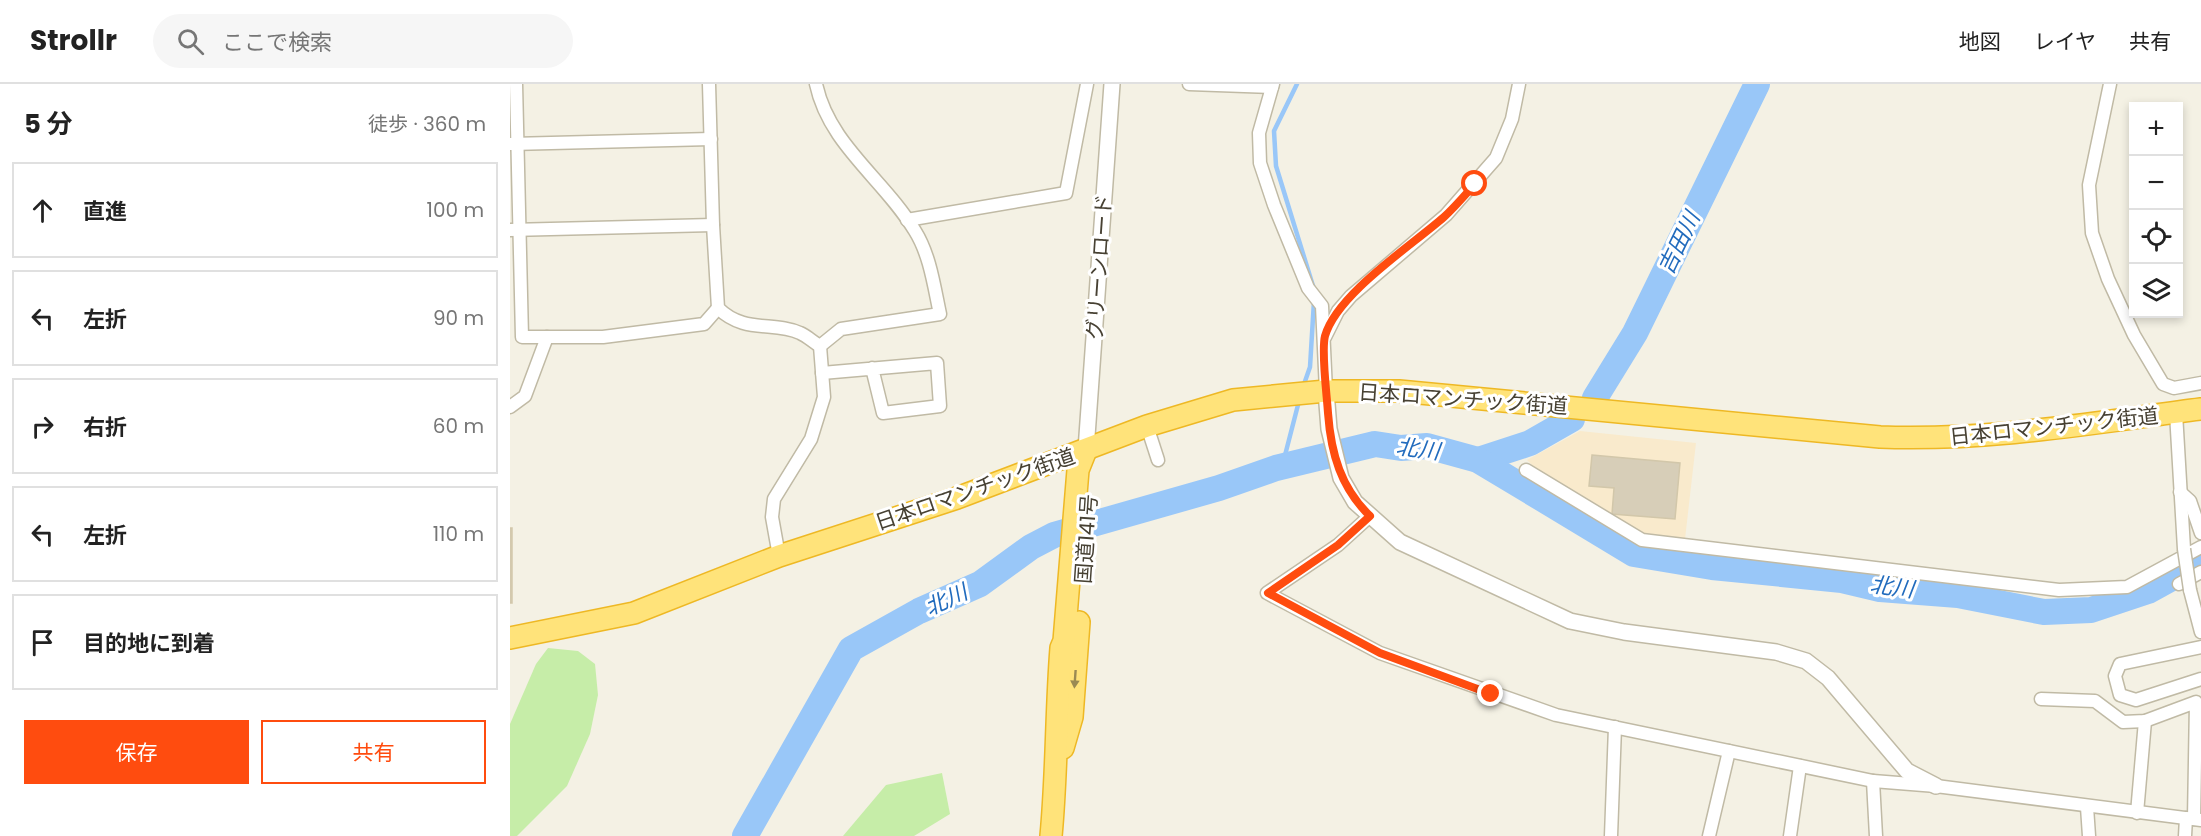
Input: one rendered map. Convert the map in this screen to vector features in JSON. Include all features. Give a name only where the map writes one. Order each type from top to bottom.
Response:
[{"type":"highway","name":"日本ロマンチック街道","points":[[510,638],[634,612],[779,556],[957,498],[1147,426],[1233,400],[1326,391],[1399,391],[1452,394],[1880,437],[1934,439],[2034,432],[2201,409]]},
{"type":"highway","name":"国道141号","points":[[1051,836],[1057,772],[1056,712],[1079,540],[1082,498],[1078,470],[1086,450]]},
{"type":"street","points":[[516,84],[515,230],[522,337],[603,337],[704,324],[718,308]]},
{"type":"street","points":[[709,84],[718,308],[727,317],[760,327],[798,332],[820,346]]},
{"type":"street","points":[[816,84],[820,104],[836,133],[907,220],[927,257],[940,314],[841,329],[820,346]]},
{"type":"street","points":[[907,220],[1066,194],[1087,84]]},
{"type":"street","name":"グリーンロード","points":[[1086,450],[1112,84]]},
{"type":"street","points":[[1189,84],[1273,85],[1259,133],[1260,164],[1308,288],[1322,306],[1329,429],[1341,478],[1355,502],[1400,542],[1570,621],[1624,632],[1776,652],[1806,661],[1828,678],[1907,771],[1936,786]]},
{"type":"street","points":[[1325,337],[1338,311],[1351,296],[1446,215],[1496,158],[1512,119],[1519,84]]},
{"type":"street","points":[[2110,84],[2089,185],[2092,233],[2108,279],[2134,335],[2163,384],[2174,388],[2201,383]]},
{"type":"street","points":[[514,144],[711,139]]},
{"type":"street","points":[[515,230],[713,225]]},
{"type":"street","points":[[510,406],[525,396],[547,337]]},
{"type":"street","points":[[779,556],[772,517],[774,499],[811,439],[824,397],[820,346]]},
{"type":"street","points":[[822,372],[872,368],[937,363],[940,406],[883,413],[872,368]]},
{"type":"street","points":[[2176,412],[2184,587],[2201,632]]},
{"type":"street","points":[[1147,426],[1158,460]]},
{"type":"street","points":[[1526,470],[1642,540],[2059,590],[2127,587],[2201,547]]},
{"type":"street","points":[[2180,492],[2190,501],[2201,532]]},
{"type":"street","points":[[1370,516],[1338,545],[1268,593],[1380,653],[1556,715],[1873,781],[1936,786],[2194,819]]},
{"type":"street","points":[[2184,587],[2201,572]]},
{"type":"street","points":[[2201,648],[2120,664],[2115,676],[2120,695],[2136,700],[2201,679]]},
{"type":"street","points":[[2041,699],[2095,701],[2123,722],[2145,721],[2196,702],[2194,819],[2185,836]]},
{"type":"street","points":[[2137,813],[2145,721]]},
{"type":"street","points":[[1611,836],[1615,727]]},
{"type":"street","points":[[1709,836],[1730,751]]},
{"type":"street","points":[[1790,836],[1800,766]]},
{"type":"street","points":[[1873,781],[1876,836]]},
{"type":"street","points":[[2087,807],[2089,836]]},
{"type":"shaded area","points":[[1580,431],[1696,443],[1684,548],[1627,530],[1536,469],[1527,460]]},
{"type":"green space","points":[[548,648],[578,651],[595,664],[598,695],[590,734],[567,786],[517,836],[510,836],[510,724],[536,664]]},
{"type":"green space","points":[[942,773],[950,814],[914,836],[843,836],[886,785]]},
{"type":"building","points":[[1592,455],[1680,463],[1675,519],[1612,514],[1614,488],[1589,486]]},
{"type":"building","points":[[510,528],[512,528],[512,603],[510,603]]},
{"type":"waterway","points":[[1297,84],[1274,131],[1276,166],[1313,286]]},
{"type":"waterway","name":"吉田川","points":[[1595,398],[1635,333],[1757,84]]},
{"type":"waterway","points":[[1303,387],[1310,367],[1314,301]]},
{"type":"waterway","points":[[1276,468],[1283,463],[1299,401]]},
{"type":"waterway","name":"吉田川","points":[[1478,460],[1530,443],[1572,419]]},
{"type":"waterway","name":"北川","points":[[745,836],[851,649],[919,611],[980,584],[1031,547],[1054,535],[1219,488],[1276,468],[1375,444],[1401,448],[1427,446],[1478,460],[1634,554],[1712,567],[1842,580],[1880,589],[1958,595],[2044,612],[2091,610],[2148,591],[2201,562]]},
{"type":"route","points":[[1475,184],[1446,215],[1351,296],[1338,311],[1325,337],[1329,429],[1341,478],[1355,502],[1370,516],[1338,545],[1268,593],[1380,653],[1491,694]]}]
